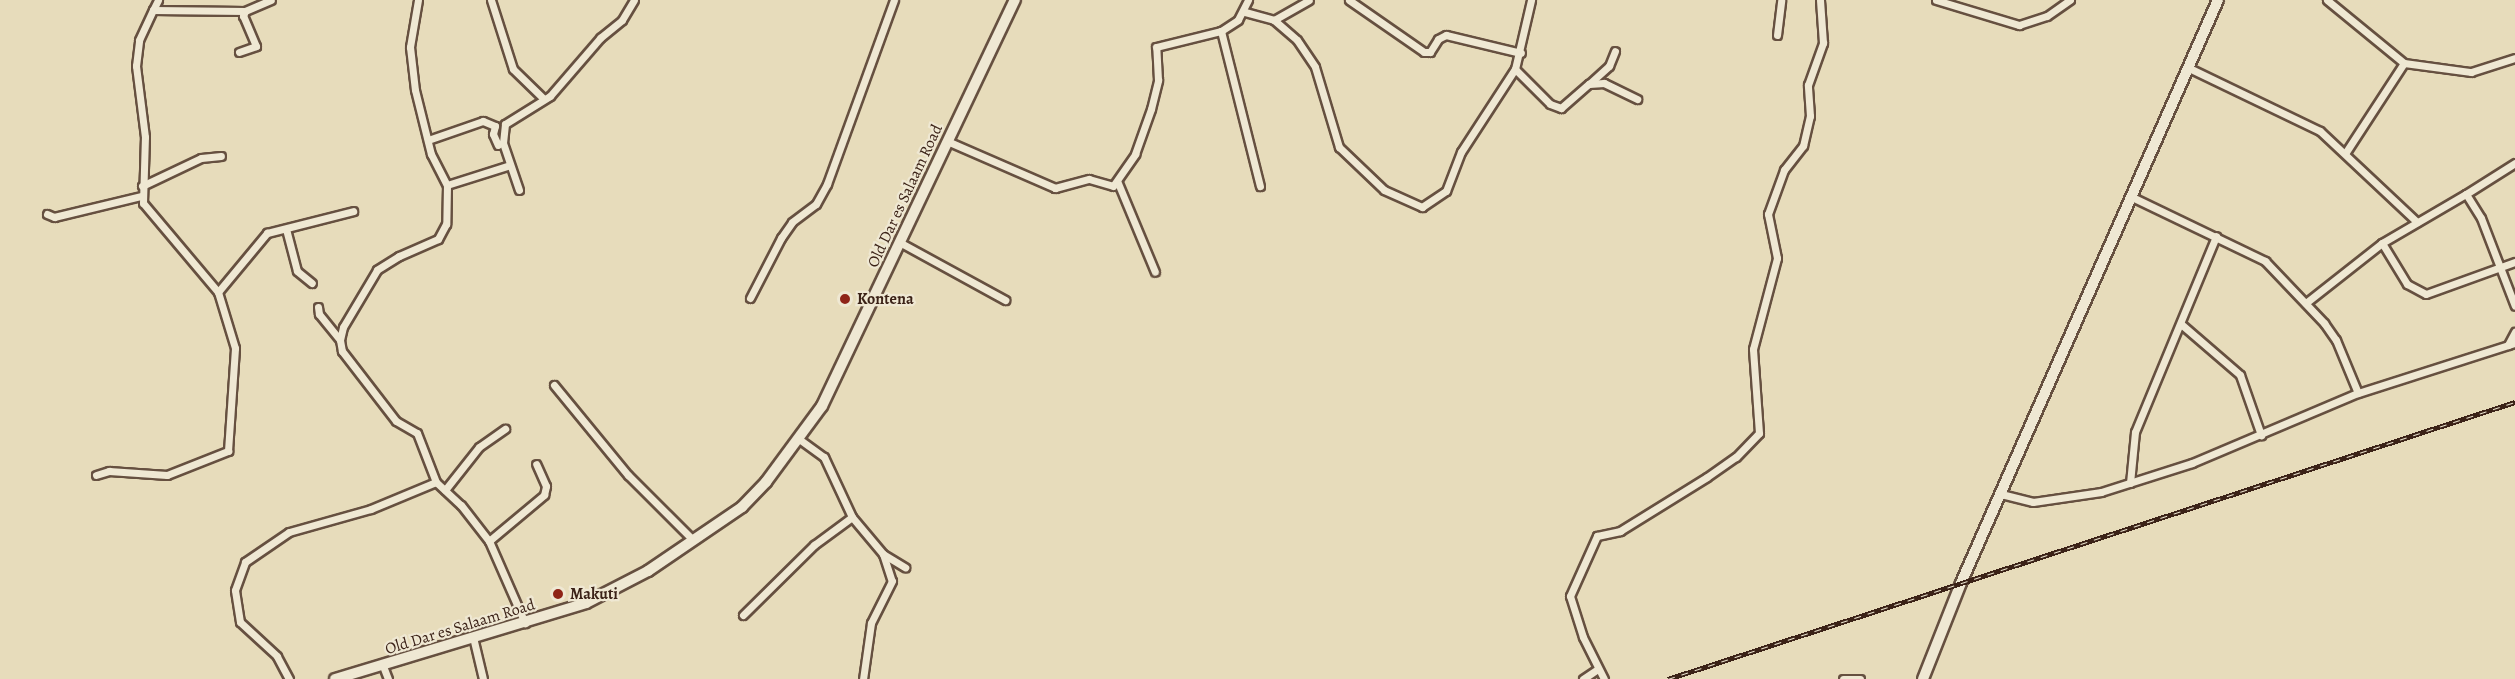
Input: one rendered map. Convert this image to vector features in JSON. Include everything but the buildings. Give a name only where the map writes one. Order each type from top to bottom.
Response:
[{"type":"street","points":[[96,475],[118,471],[167,476],[228,451],[235,348],[218,292],[148,212],[141,196],[145,137],[136,66],[139,40],[158,0]]},
{"type":"street","points":[[153,10],[245,11],[271,0]]},
{"type":"street","points":[[418,0],[410,47],[415,90],[428,140],[447,184],[446,224],[438,239],[377,270],[343,327],[340,340],[342,351],[396,421],[411,426],[417,433],[436,482],[489,541],[525,623]]},
{"type":"street","points":[[491,0],[513,69],[544,99]]},
{"type":"street","points":[[519,190],[510,165],[502,130],[544,99],[622,20],[634,0]]},
{"type":"street","points":[[750,298],[781,238],[792,222],[816,204],[827,184],[894,0]]},
{"type":"street","name":"Old Dar es Salaam Road","points":[[335,679],[525,623],[605,594],[648,572],[742,507],[799,439],[822,406],[1015,0]]},
{"type":"street","points":[[947,141],[1055,188],[1082,180],[1109,187],[1118,183],[1135,154],[1151,110],[1158,80],[1156,47],[1221,31],[1245,12],[1248,0]]},
{"type":"street","points":[[1274,20],[1309,0]]},
{"type":"street","points":[[1349,0],[1425,52],[1430,52],[1438,39],[1446,35],[1521,53]]},
{"type":"street","points":[[1245,12],[1274,20],[1297,40],[1315,67],[1339,147],[1384,190],[1413,206],[1422,207],[1446,191],[1461,152],[1515,69],[1521,53],[1531,0]]},
{"type":"street","points":[[1777,35],[1781,0]]},
{"type":"street","points":[[1604,679],[1570,596],[1597,536],[1620,531],[1707,477],[1736,457],[1759,434],[1753,349],[1777,258],[1768,214],[1784,170],[1803,146],[1810,116],[1808,85],[1823,43],[1820,0]]},
{"type":"street","points":[[1936,0],[2019,25],[2047,16],[2070,0]]},
{"type":"street","points":[[1923,679],[2001,494],[2218,0]]},
{"type":"street","points":[[2327,0],[2404,63],[2471,72],[2515,58]]},
{"type":"street","points":[[239,52],[256,46],[243,16],[245,11]]},
{"type":"street","points":[[1221,31],[1260,186]]},
{"type":"street","points":[[1515,69],[1550,104],[1561,108],[1608,66],[1615,51]]},
{"type":"street","points":[[2346,152],[2404,63]]},
{"type":"street","points":[[2189,68],[2320,131],[2346,152],[2416,222]]},
{"type":"street","points":[[1590,84],[1604,83],[1637,99]]},
{"type":"street","points":[[428,140],[483,121],[495,126],[493,134],[498,145]]},
{"type":"street","points":[[142,186],[201,158],[221,156]]},
{"type":"street","points":[[2307,302],[2382,243],[2515,163]]},
{"type":"street","points":[[447,184],[478,178],[510,165]]},
{"type":"street","points":[[1118,183],[1155,272]]},
{"type":"street","points":[[2466,194],[2502,268],[2515,306]]},
{"type":"street","points":[[47,214],[54,217],[141,196]]},
{"type":"street","points":[[2132,197],[2265,261],[2307,302],[2336,340],[2358,393]]},
{"type":"street","points":[[218,292],[256,242],[267,233],[352,212]]},
{"type":"street","points":[[286,229],[297,272],[312,283]]},
{"type":"street","points":[[2130,483],[2135,432],[2216,236]]},
{"type":"street","points":[[901,243],[1005,300]]},
{"type":"street","points":[[2382,243],[2407,284],[2426,294],[2515,262]]},
{"type":"street","points":[[318,307],[319,314],[340,340]]},
{"type":"street","points":[[2181,324],[2240,375],[2261,435]]},
{"type":"street","points":[[2001,494],[2034,502],[2061,501],[2130,483],[2261,435],[2358,393],[2512,344],[2515,332]]},
{"type":"street","points":[[554,385],[628,475],[693,540]]},
{"type":"street","points":[[445,490],[479,447],[505,429]]},
{"type":"street","points":[[799,439],[824,458],[852,517],[883,554],[905,567]]},
{"type":"street","points":[[489,541],[544,495],[546,486],[536,464]]},
{"type":"street","points":[[289,679],[278,656],[240,622],[235,590],[245,562],[289,532],[371,508],[436,482]]},
{"type":"street","points":[[743,615],[814,545],[852,517]]},
{"type":"street","points":[[863,679],[871,624],[892,581],[883,554]]},
{"type":"street","points":[[473,637],[483,679]]},
{"type":"street","points":[[382,666],[388,679]]},
{"type":"street","points":[[1583,679],[1598,669]]},
{"type":"street","points":[[1843,679],[1860,679]]},
{"type":"railway","points":[[1668,679],[2515,402]]},
{"type":"place","name":"Kontena","points":[[845,299]]},
{"type":"place","name":"Makuti","points":[[558,594]]}]
